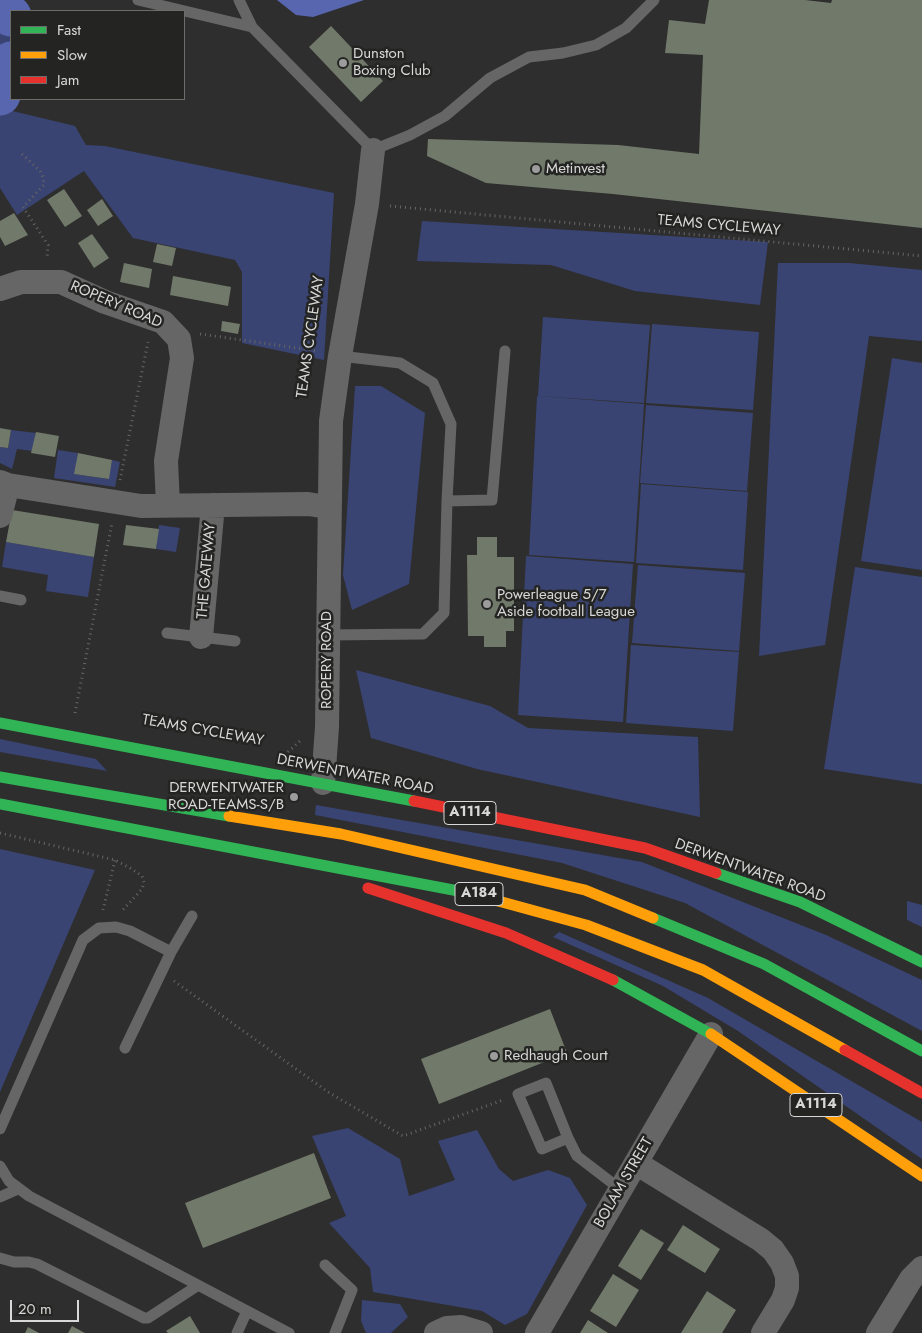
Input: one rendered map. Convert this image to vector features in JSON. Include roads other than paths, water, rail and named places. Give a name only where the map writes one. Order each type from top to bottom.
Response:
[{"type":"main road","name":"DERWENTWATER ROAD","points":[[0,723],[323,783],[645,848],[800,902],[922,962]]},
{"type":"main road","name":"A184","points":[[0,777],[78,792],[341,834],[585,890],[764,964],[922,1051]]},
{"type":"main road","name":"A184","points":[[0,804],[487,896],[586,925],[703,970],[922,1093]]},
{"type":"main road","name":"A1114","points":[[262,853],[506,933],[596,971],[711,1034],[922,1176]]},
{"type":"street","name":"ROPERY ROAD","points":[[323,783],[327,727],[328,507],[331,421],[340,356],[367,204],[373,150]]},
{"type":"street","name":"ROPERY ROAD","points":[[0,289],[21,282],[61,282],[112,305],[162,322],[173,331],[182,348],[182,358],[166,461],[168,505]]},
{"type":"street","points":[[0,516],[4,483],[116,503],[213,506],[308,504],[328,507]]},
{"type":"street","name":"THE GATEWAY","points":[[201,637],[213,506]]},
{"type":"street","name":"BOLAM STREET","points":[[537,1333],[711,1034]]},
{"type":"street","points":[[636,1163],[773,1250],[782,1263],[787,1276],[787,1288],[783,1300],[763,1333]]},
{"type":"street","points":[[878,1333],[910,1279],[922,1268]]},
{"type":"street","points":[[436,1333],[447,1328],[461,1327],[481,1333]]},
{"type":"lane","points":[[138,0],[180,10]]},
{"type":"lane","points":[[239,0],[252,27],[373,150],[410,136],[445,116],[490,78],[529,57],[563,53],[596,45],[626,28],[654,0]]},
{"type":"lane","points":[[185,11],[252,27]]},
{"type":"lane","points":[[447,501],[492,500],[505,350]]},
{"type":"lane","points":[[327,636],[423,634],[444,613],[451,424],[433,383],[400,363],[340,356]]},
{"type":"lane","points":[[0,596],[21,600]]},
{"type":"lane","points":[[167,633],[235,641]]},
{"type":"lane","points":[[125,1048],[171,952],[192,916]]},
{"type":"lane","points":[[0,1129],[78,948],[91,932],[99,928],[116,926],[171,952]]},
{"type":"lane","points":[[568,1138],[542,1149],[518,1094],[546,1083],[577,1156],[620,1190]]},
{"type":"lane","points":[[0,1166],[18,1189],[197,1286],[289,1333]]},
{"type":"lane","points":[[0,1197],[18,1189]]},
{"type":"lane","points":[[0,1258],[14,1262],[37,1264],[144,1318],[148,1318],[197,1286]]},
{"type":"lane","points":[[324,1265],[352,1290],[335,1333]]},
{"type":"lane","points":[[237,1333],[247,1311]]},
{"type":"waterway","points":[[0,11],[10,16]]},
{"type":"waterway","points":[[0,95],[10,65]]},
{"type":"place","name":"Dunston Boxing Club","points":[[343,63]]},
{"type":"place","name":"Metinvest","points":[[536,169]]},
{"type":"place","name":"Powerleague 5/7 Aside football League","points":[[487,604]]},
{"type":"place","name":"DERWENTWATER ROAD-TEAMS-S/B","points":[[294,797]]},
{"type":"place","name":"Redhaugh Court","points":[[494,1056]]}]
